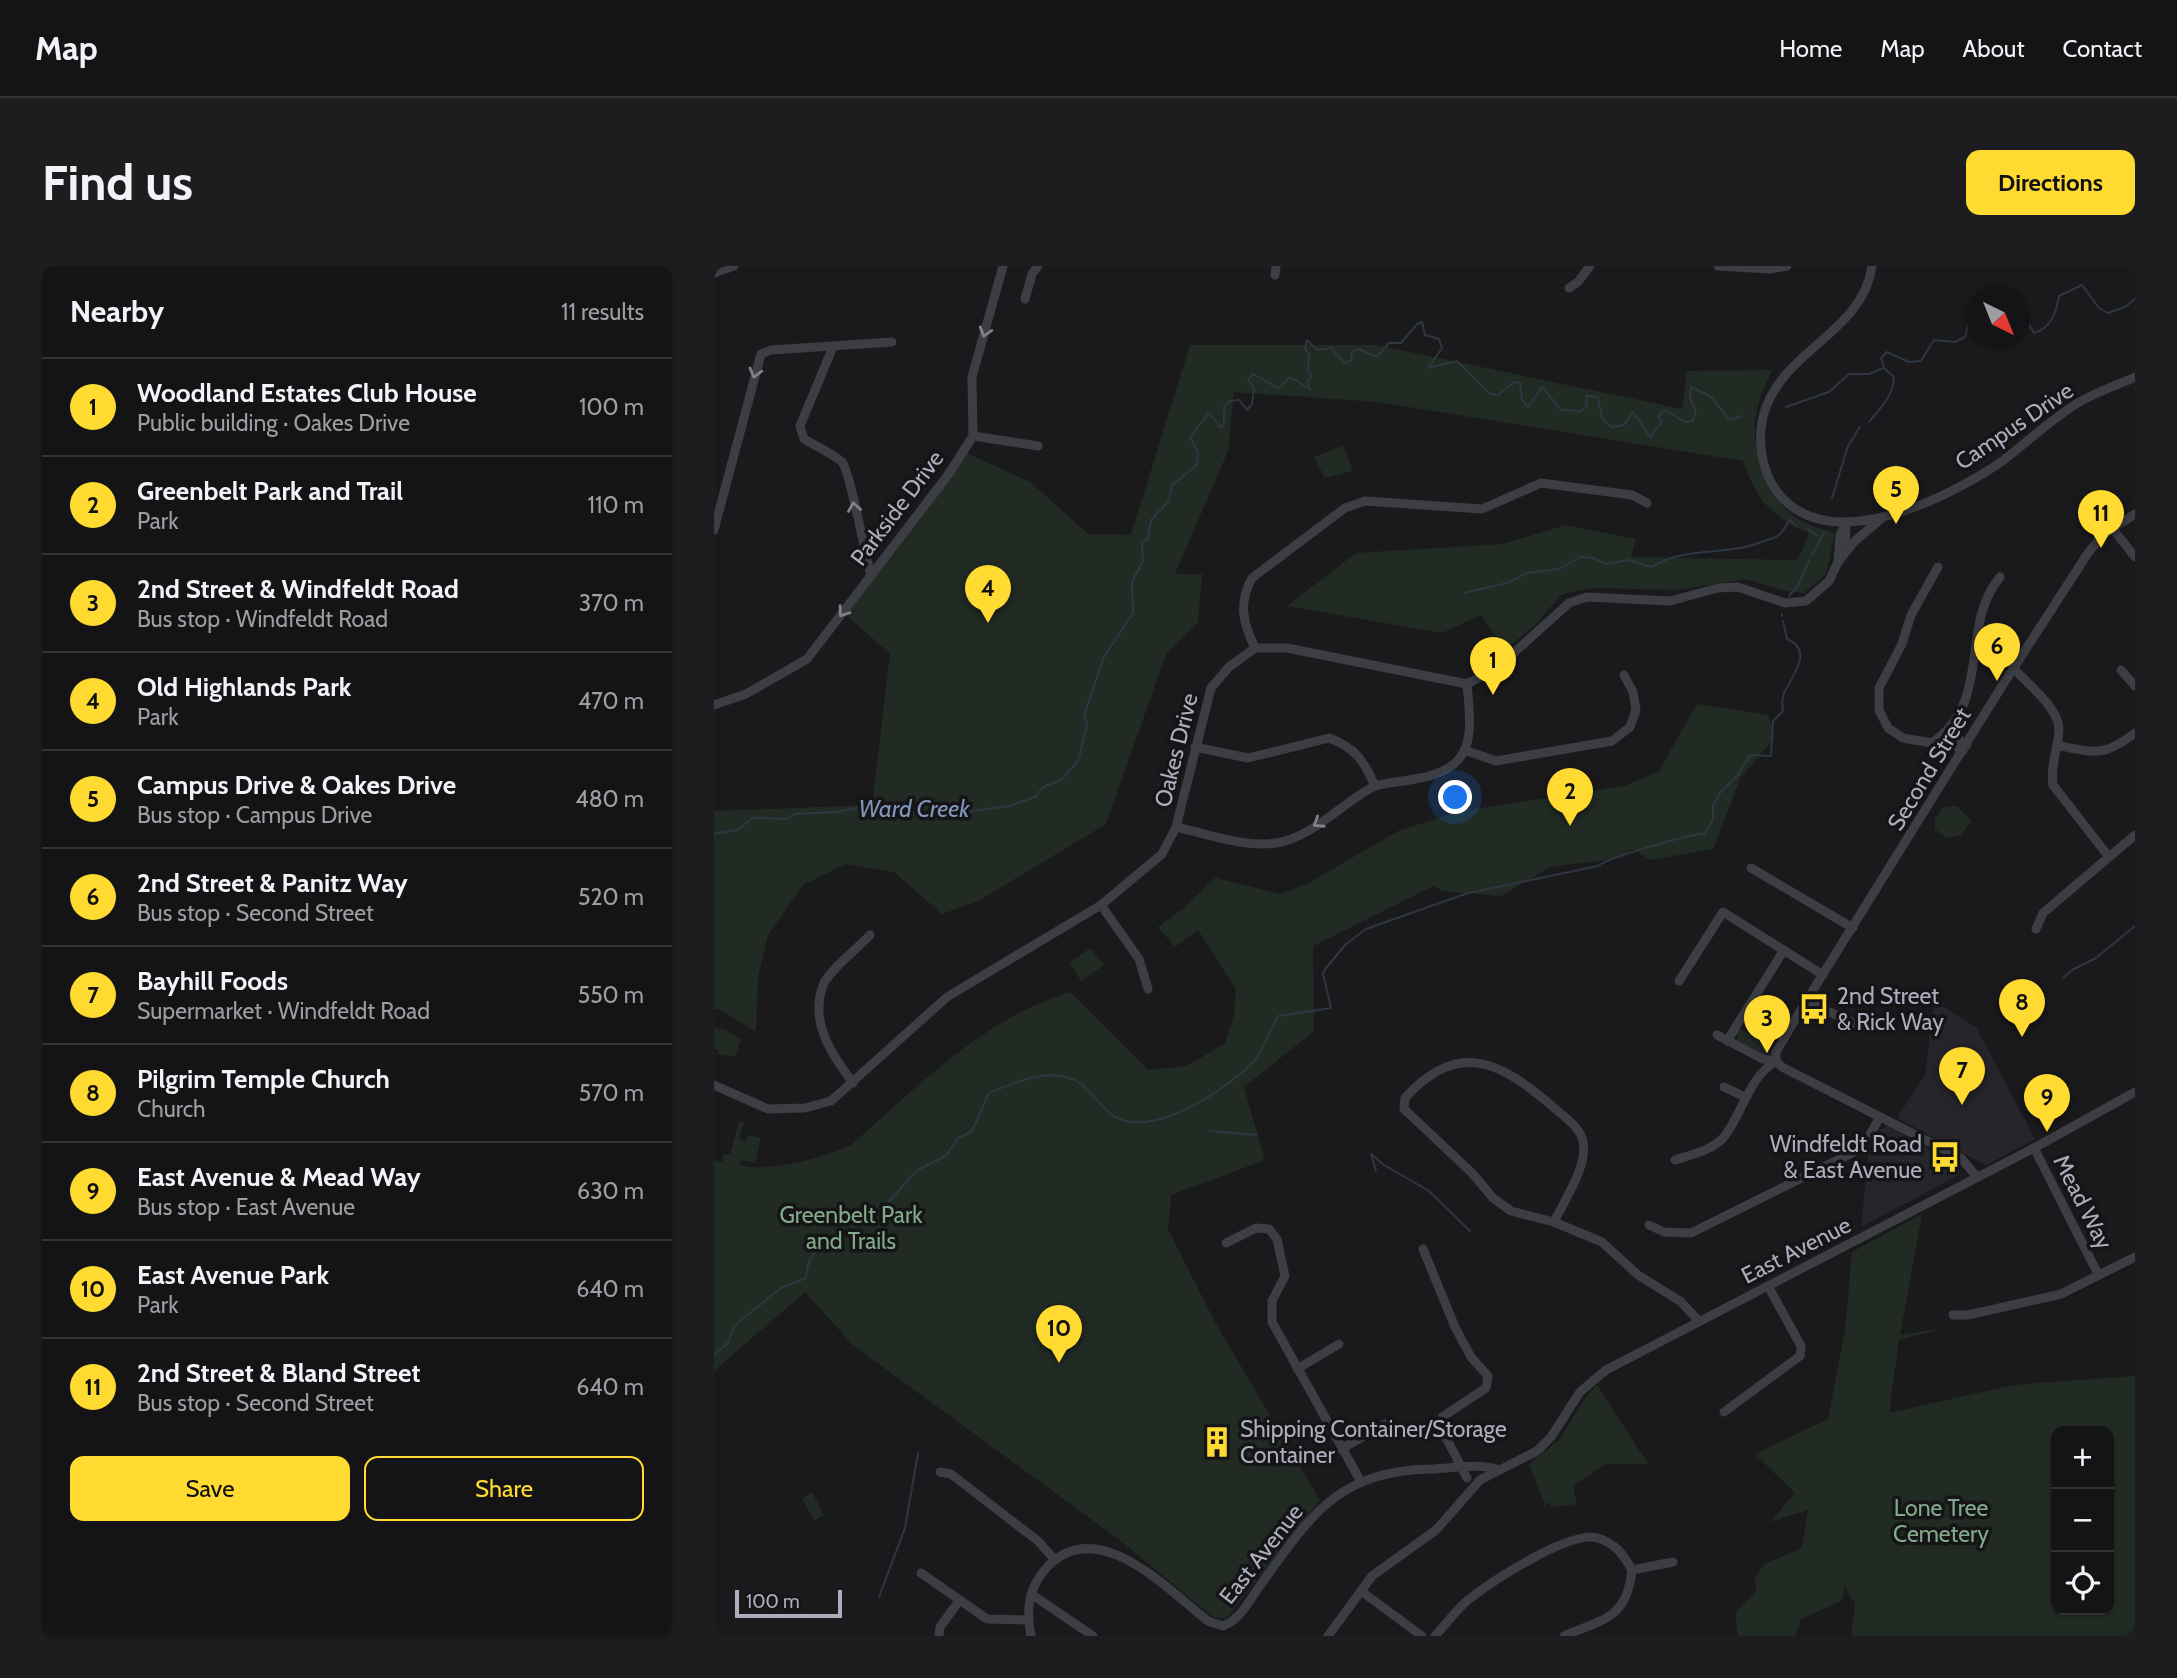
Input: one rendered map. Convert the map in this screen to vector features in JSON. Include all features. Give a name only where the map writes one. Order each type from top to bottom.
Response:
[{"type":"street","points":[[714,273],[734,266]]},
{"type":"street","points":[[1003,266],[972,377],[973,436],[1038,446]]},
{"type":"street","points":[[1025,299],[1032,274],[1038,266]]},
{"type":"street","points":[[1569,288],[1578,282],[1590,266]]},
{"type":"street","points":[[1718,266],[1770,269],[1787,266]]},
{"type":"street","name":"Campus Drive","points":[[1872,266],[1870,282],[1856,307],[1785,372],[1774,388],[1761,425],[1764,463],[1769,479],[1779,495],[1807,516],[1826,522],[1846,523],[1883,517],[1960,485],[2001,461],[2076,404],[2135,377]]},
{"type":"street","points":[[714,530],[761,354],[771,350],[892,342]]},
{"type":"street","points":[[833,347],[800,426],[804,439],[842,462],[849,472],[856,519],[870,573]]},
{"type":"street","name":"Parkside Drive","points":[[714,705],[746,694],[807,659],[870,573],[948,475],[973,436]]},
{"type":"street","points":[[1647,503],[1632,495],[1541,483],[1482,509],[1365,501],[1345,508],[1252,578],[1244,593],[1242,609],[1245,626],[1255,648],[1287,648],[1467,684],[1497,668],[1569,603],[1587,597],[1670,601],[1718,588],[1738,587],[1785,603],[1806,601],[1829,581],[1845,553],[1883,517]]},
{"type":"street","name":"Second Street","points":[[1675,1160],[1713,1146],[1723,1138],[1745,1097],[1766,1067],[1776,1061],[1776,1052],[1806,1002],[2013,668],[2091,549],[2112,528],[2135,514]]},
{"type":"street","points":[[1845,553],[1846,523]]},
{"type":"street","points":[[1838,562],[1840,535],[1846,523]]},
{"type":"street","points":[[2112,528],[2135,557]]},
{"type":"street","points":[[1938,567],[1911,615],[1898,653],[1879,688],[1879,710],[1888,728],[1903,738],[1931,743],[1944,735],[1972,684],[1978,626],[1989,590],[2000,577]]},
{"type":"street","name":"Oakes Drive","points":[[714,1085],[768,1109],[805,1108],[831,1101],[947,998],[1101,905],[1162,854],[1176,827],[1211,688],[1229,667],[1255,648]]},
{"type":"street","points":[[2013,668],[2050,709],[2060,726],[2051,770],[2053,785],[2109,856]]},
{"type":"street","points":[[2121,670],[2135,686]]},
{"type":"street","points":[[1467,751],[1496,761],[1612,741],[1630,727],[1636,710],[1633,692],[1624,675]]},
{"type":"street","points":[[1176,827],[1255,844],[1279,843],[1303,833],[1375,786],[1431,777],[1450,768],[1467,751],[1471,727],[1467,684]]},
{"type":"street","points":[[2057,745],[2095,753],[2114,750],[2135,733]]},
{"type":"street","points":[[1944,735],[1965,748]]},
{"type":"street","points":[[1195,747],[1248,758],[1329,738],[1357,752],[1370,770],[1375,786]]},
{"type":"street","points":[[2036,929],[2043,913],[2135,835]]},
{"type":"street","points":[[1751,868],[1853,928]]},
{"type":"street","points":[[1101,905],[1139,959],[1149,989]]},
{"type":"street","points":[[1679,981],[1723,912],[1824,975]]},
{"type":"street","points":[[853,1083],[826,1046],[819,1015],[824,982],[870,935]]},
{"type":"street","points":[[1727,1041],[1784,950]]},
{"type":"street","points":[[1806,1002],[1864,1028]]},
{"type":"street","points":[[1717,1035],[1763,1059],[1776,1061],[1782,1068],[1961,1158],[1977,1177]]},
{"type":"street","points":[[1555,1222],[1580,1166],[1584,1145],[1579,1130],[1527,1085],[1496,1066],[1477,1061],[1444,1066],[1416,1086],[1405,1098],[1404,1109],[1472,1173],[1493,1198],[1511,1211],[1555,1222],[1602,1242],[1638,1275],[1680,1301],[1699,1321]]},
{"type":"street","points":[[1724,1087],[1745,1097]]},
{"type":"street","name":"East Avenue","points":[[1328,1636],[1372,1576],[1436,1530],[1469,1489],[1526,1458],[1545,1444],[1580,1392],[1605,1370],[2034,1148],[2135,1092]]},
{"type":"street","points":[[1649,1224],[1664,1233],[1691,1233],[1854,1152],[1867,1140],[1880,1117]]},
{"type":"street","name":"Mead Way","points":[[2034,1148],[2098,1274]]},
{"type":"street","points":[[1226,1243],[1256,1228],[1269,1229],[1277,1239],[1285,1276],[1272,1301],[1272,1322],[1360,1480]]},
{"type":"street","points":[[1423,1249],[1455,1327],[1471,1357],[1488,1376],[1486,1388],[1442,1417],[1441,1428],[1462,1466],[1469,1489]]},
{"type":"street","points":[[1953,1315],[1968,1315],[2061,1294],[2135,1257]]},
{"type":"street","points":[[1724,1412],[1800,1356],[1801,1346],[1768,1286]]},
{"type":"street","points":[[1297,1369],[1339,1344]]},
{"type":"street","points":[[1341,1449],[1385,1424]]},
{"type":"street","name":"East Avenue","points":[[1055,1560],[1079,1549],[1095,1547],[1112,1552],[1208,1621],[1223,1626],[1240,1614],[1311,1516],[1360,1480],[1416,1469],[1485,1465],[1500,1470]]},
{"type":"street","name":"East Avenue","points":[[1446,1469],[1467,1478]]},
{"type":"street","points":[[940,1472],[951,1474],[1038,1541],[1055,1560],[1040,1576],[1031,1594],[1028,1620],[1031,1636]]},
{"type":"street","points":[[1435,1636],[1466,1602],[1499,1578],[1564,1543],[1595,1537],[1619,1549],[1632,1570],[1629,1594],[1615,1614],[1564,1636]]},
{"type":"street","points":[[1632,1570],[1673,1562]]},
{"type":"street","points":[[921,1573],[987,1619],[1028,1620]]},
{"type":"street","points":[[1361,1591],[1422,1636]]},
{"type":"street","points":[[1031,1594],[1093,1636]]},
{"type":"street","points":[[939,1636],[940,1628],[959,1601]]},
{"type":"shaded area","points":[[1934,1001],[1976,1027],[2035,1139],[1986,1165],[1897,1118],[1925,1075]]},
{"type":"shaded area","points":[[1888,1126],[1959,1166],[1959,1175],[1861,1227],[1870,1143],[1880,1130]]},
{"type":"green space","points":[[1190,345],[1376,345],[1682,409],[1687,371],[1772,370],[1757,410],[1756,446],[1765,473],[1784,507],[1799,520],[1835,533],[1826,574],[1804,593],[1786,591],[1746,579],[1677,590],[1594,588],[1562,594],[1534,626],[1505,650],[1481,615],[1442,633],[1287,606],[1356,553],[1503,544],[1566,525],[1636,539],[1631,557],[1798,560],[1809,533],[1767,506],[1743,461],[1378,402],[1234,392],[1228,451],[1175,574],[1202,574],[1198,622],[1166,654],[1106,824],[978,901],[942,914],[894,872],[845,864],[803,885],[768,935],[758,977],[756,1032],[719,1009],[714,1009],[714,811],[872,805],[890,654],[843,612],[962,451],[1030,482],[1088,534],[1131,535]]},
{"type":"green space","points":[[1343,446],[1353,471],[1325,478],[1314,457]]},
{"type":"green space","name":"Greenbelt Park and Trails","points":[[1697,704],[1768,715],[1775,737],[1741,777],[1713,849],[1650,860],[1633,849],[1621,858],[1550,867],[1501,896],[1443,891],[1433,886],[1313,946],[1314,1031],[1244,1087],[1265,1160],[1171,1195],[1168,1229],[1215,1322],[1320,1500],[1226,1619],[1213,1617],[1117,1538],[853,1345],[805,1292],[714,1371],[714,1160],[722,1162],[724,1154],[730,1154],[739,1121],[744,1122],[739,1139],[745,1141],[748,1135],[761,1138],[755,1163],[741,1160],[739,1165],[781,1166],[850,1146],[952,1057],[980,1037],[1039,1004],[1070,992],[1148,1070],[1187,1066],[1225,1043],[1234,1015],[1236,989],[1198,930],[1175,947],[1158,927],[1184,908],[1215,878],[1280,894],[1309,883],[1398,831],[1461,811],[1624,786],[1659,771]]},
{"type":"green space","points":[[1957,806],[1971,821],[1961,835],[1947,838],[1935,829],[1935,819],[1943,808]]},
{"type":"green space","points":[[1090,948],[1104,965],[1081,981],[1070,963]]},
{"type":"green space","points":[[714,1028],[726,1030],[741,1039],[735,1057],[718,1054],[718,1050],[714,1049]]},
{"type":"green space","points":[[1740,1028],[1771,1047],[1766,1055],[1738,1041],[1737,1033]]},
{"type":"green space","name":"Lone Tree Cemetery","points":[[1922,1214],[1900,1335],[1945,1328],[1899,1340],[1889,1413],[2013,1385],[2135,1376],[2135,1636],[1851,1636],[1855,1604],[1845,1587],[1841,1601],[1801,1619],[1795,1636],[1738,1636],[1735,1613],[1756,1591],[1755,1577],[1765,1564],[1802,1548],[1808,1510],[1770,1522],[1795,1493],[1755,1454],[1828,1419],[1845,1331],[1852,1252]]},
{"type":"green space","points":[[1597,1385],[1648,1464],[1606,1464],[1573,1486],[1577,1504],[1551,1507],[1550,1502],[1545,1505],[1529,1464],[1559,1440]]},
{"type":"green space","points":[[812,1492],[824,1515],[814,1521],[802,1498]]},
{"type":"waterway","name":"Ward Creek","points":[[2030,326],[2034,333],[2040,331],[2055,313],[2059,296],[2082,285],[2099,308],[2108,313],[2125,307],[2135,299]]},
{"type":"waterway","name":"Ward Creek","points":[[714,834],[737,830],[753,818],[786,819],[795,814],[835,812],[874,805],[907,807],[917,813],[955,813],[1009,806],[1035,797],[1043,787],[1061,780],[1078,761],[1087,725],[1084,715],[1104,657],[1133,613],[1132,582],[1143,561],[1142,543],[1148,539],[1151,520],[1169,501],[1172,485],[1197,465],[1198,452],[1190,437],[1209,413],[1220,427],[1224,425],[1224,407],[1230,401],[1239,400],[1247,410],[1252,404],[1254,388],[1248,380],[1253,374],[1278,388],[1290,377],[1310,389],[1307,382],[1312,376],[1308,370],[1309,354],[1305,349],[1307,340],[1317,350],[1331,348],[1344,363],[1351,360],[1352,352],[1359,349],[1377,357],[1389,343],[1401,343],[1417,324],[1422,322],[1425,335],[1439,339],[1442,348],[1428,368],[1457,361],[1490,394],[1498,395],[1514,382],[1520,383],[1522,400],[1528,407],[1542,387],[1561,410],[1581,411],[1587,406],[1586,395],[1598,398],[1602,418],[1611,427],[1624,425],[1633,412],[1650,437],[1662,421],[1658,416],[1665,410],[1685,422],[1693,421],[1696,411],[1690,399],[1691,387],[1710,396],[1730,420],[1742,416]]},
{"type":"waterway","name":"Ward Creek","points":[[1884,367],[1881,358],[1887,352],[1909,362],[1921,361],[1934,340],[1955,342],[1965,337],[1967,329]]},
{"type":"waterway","name":"Ward Creek","points":[[1786,407],[1829,392],[1849,374],[1869,374],[1883,368]]},
{"type":"waterway","points":[[1869,422],[1886,401],[1893,384],[1894,377],[1884,368]]},
{"type":"waterway","points":[[1832,498],[1848,446],[1860,427]]},
{"type":"waterway","points":[[1464,593],[1507,583],[1527,573],[1559,569],[1580,557],[1593,558],[1607,564],[1628,560],[1652,567],[1677,556],[1734,549],[1772,539],[1781,533],[1790,520],[1796,526]]},
{"type":"waterway","points":[[1807,529],[1818,536]]},
{"type":"waterway","points":[[1812,555],[1824,533]]},
{"type":"waterway","points":[[1789,596],[1799,584],[1809,560]]},
{"type":"waterway","points":[[714,1354],[728,1343],[734,1326],[781,1288],[806,1278],[809,1264],[820,1248],[844,1239],[854,1226],[879,1213],[916,1171],[946,1156],[957,1139],[972,1131],[989,1093],[1034,1077],[1058,1075],[1080,1083],[1115,1117],[1131,1122],[1169,1116],[1225,1086],[1252,1063],[1278,1016],[1331,1008],[1323,973],[1346,944],[1366,929],[1468,893],[1598,866],[1650,847],[1704,834],[1713,820],[1713,806],[1719,794],[1737,776],[1750,755],[1771,756],[1773,721],[1783,711],[1784,693],[1800,657],[1795,644],[1787,639],[1783,621]]},
{"type":"waterway","points":[[2063,978],[2072,970],[2096,958],[2135,926]]},
{"type":"waterway","points":[[1210,1131],[1257,1135]]},
{"type":"waterway","points":[[1376,1171],[1371,1154],[1384,1165],[1429,1191],[1470,1231]]},
{"type":"waterway","points":[[879,1597],[905,1528],[918,1453]]},
{"type":"place","name":"Campus Drive & Oakes Drive","points":[[1896,524]]},
{"type":"place","name":"2nd Street & Bland Street","points":[[2101,548]]},
{"type":"place","name":"Old Highlands Park","points":[[988,623]]},
{"type":"place","name":"2nd Street & Panitz Way","points":[[1997,681]]},
{"type":"place","name":"Woodland Estates Club House","points":[[1493,695]]},
{"type":"place","name":"Greenbelt Park and Trail","points":[[1570,826]]},
{"type":"place","name":"2nd Street & Rick Way","points":[[1814,1009]]},
{"type":"place","name":"Pilgrim Temple Church","points":[[2022,1037]]},
{"type":"place","name":"2nd Street & Windfeldt Road","points":[[1767,1053]]},
{"type":"place","name":"Bayhill Foods","points":[[1962,1105]]},
{"type":"place","name":"East Avenue & Mead Way","points":[[2047,1132]]},
{"type":"place","name":"Windfeldt Road & East Avenue","points":[[1945,1157]]},
{"type":"place","name":"East Avenue Park","points":[[1059,1363]]},
{"type":"place","name":"Shipping Container/Storage Container","points":[[1217,1442]]}]
